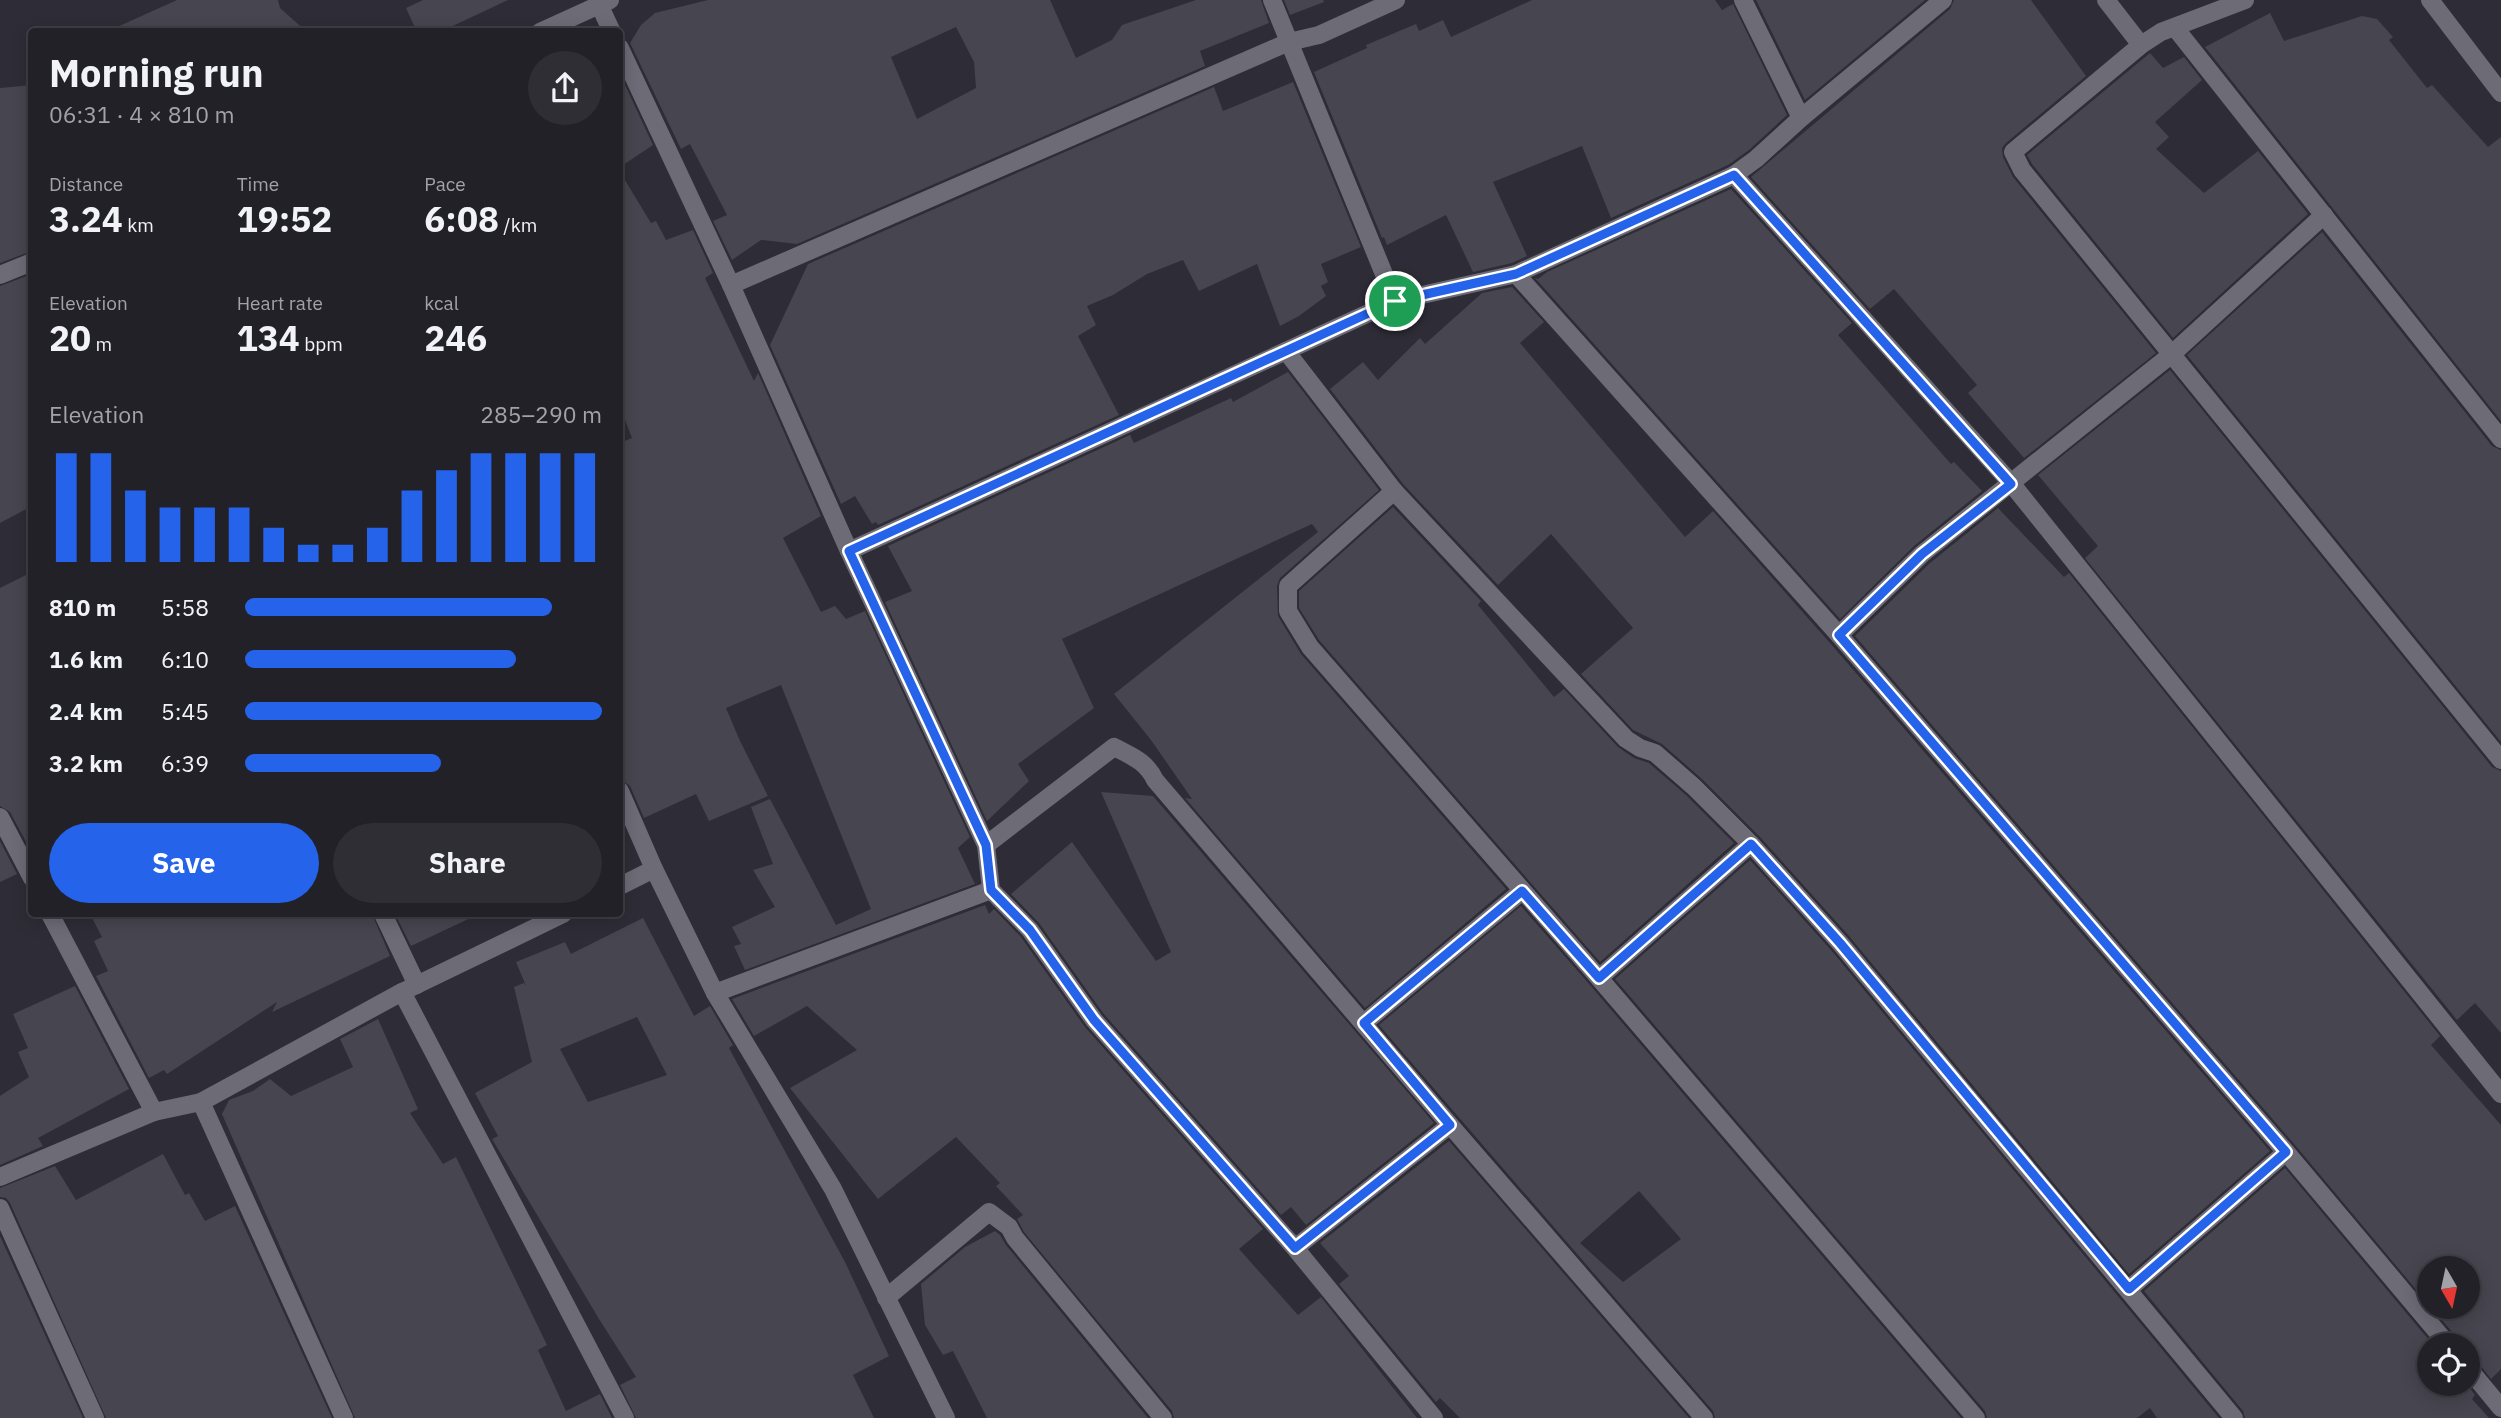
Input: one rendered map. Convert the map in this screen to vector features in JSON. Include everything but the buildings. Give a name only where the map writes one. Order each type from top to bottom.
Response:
[{"type":"street","points":[[1272,0],[1395,301]]},
{"type":"street","points":[[731,285],[1289,42],[1319,35],[1396,0]]},
{"type":"street","points":[[1743,0],[1801,118]]},
{"type":"street","points":[[849,551],[1395,301],[1516,274],[1734,175],[1943,0]]},
{"type":"street","points":[[2106,0],[2141,45]]},
{"type":"street","points":[[2245,0],[2175,29],[2161,32],[2141,45],[2013,152],[2022,170],[2501,760]]},
{"type":"street","points":[[2430,0],[2501,93]]},
{"type":"street","points":[[548,28],[602,1],[611,28]]},
{"type":"street","points":[[2175,29],[2501,439]]},
{"type":"street","points":[[623,54],[986,845],[991,890],[1030,930],[1094,1020],[1295,1248],[1434,1418]]},
{"type":"street","points":[[1734,175],[2011,484],[2501,1094]]},
{"type":"street","points":[[1839,635],[1922,554],[2172,354],[2324,215]]},
{"type":"street","points":[[0,275],[28,264]]},
{"type":"street","points":[[1516,274],[1839,635],[2286,1152],[2438,1333]]},
{"type":"street","points":[[1286,351],[1394,491],[1626,739],[1654,753],[1694,787],[1751,844],[1840,943],[2234,1418]]},
{"type":"street","points":[[1394,491],[1288,586],[1288,611],[1310,647],[1599,978],[1976,1418]]},
{"type":"street","points":[[986,845],[1114,747],[1141,761],[1450,1125],[1704,1418]]},
{"type":"street","points":[[623,798],[654,869],[715,993],[833,1189],[946,1418]]},
{"type":"street","points":[[0,817],[28,870]]},
{"type":"street","points":[[1599,978],[1751,844]]},
{"type":"street","points":[[623,884],[654,869]]},
{"type":"street","points":[[715,993],[991,890]]},
{"type":"street","points":[[1364,1023],[1522,891]]},
{"type":"street","points":[[52,917],[153,1112]]},
{"type":"street","points":[[384,917],[410,989],[625,1418]]},
{"type":"street","points":[[0,1177],[153,1112],[201,1102],[410,989],[557,917]]},
{"type":"street","points":[[201,1102],[344,1418]]},
{"type":"street","points":[[1295,1248],[1450,1125]]},
{"type":"street","points":[[2129,1289],[2286,1152]]},
{"type":"street","points":[[0,1208],[95,1418]]},
{"type":"street","points":[[886,1298],[989,1212],[1009,1227],[1015,1238],[1163,1418]]},
{"type":"street","points":[[2480,1383],[2501,1408]]},
{"type":"route","points":[[1734,175],[2011,484],[1922,554],[1839,635],[2286,1152],[2129,1289],[1840,943],[1751,844],[1599,978],[1522,891],[1364,1023],[1450,1125],[1295,1248],[1094,1020],[1030,930],[991,890],[986,845],[849,551],[1395,301],[1516,274],[1734,175]]}]
